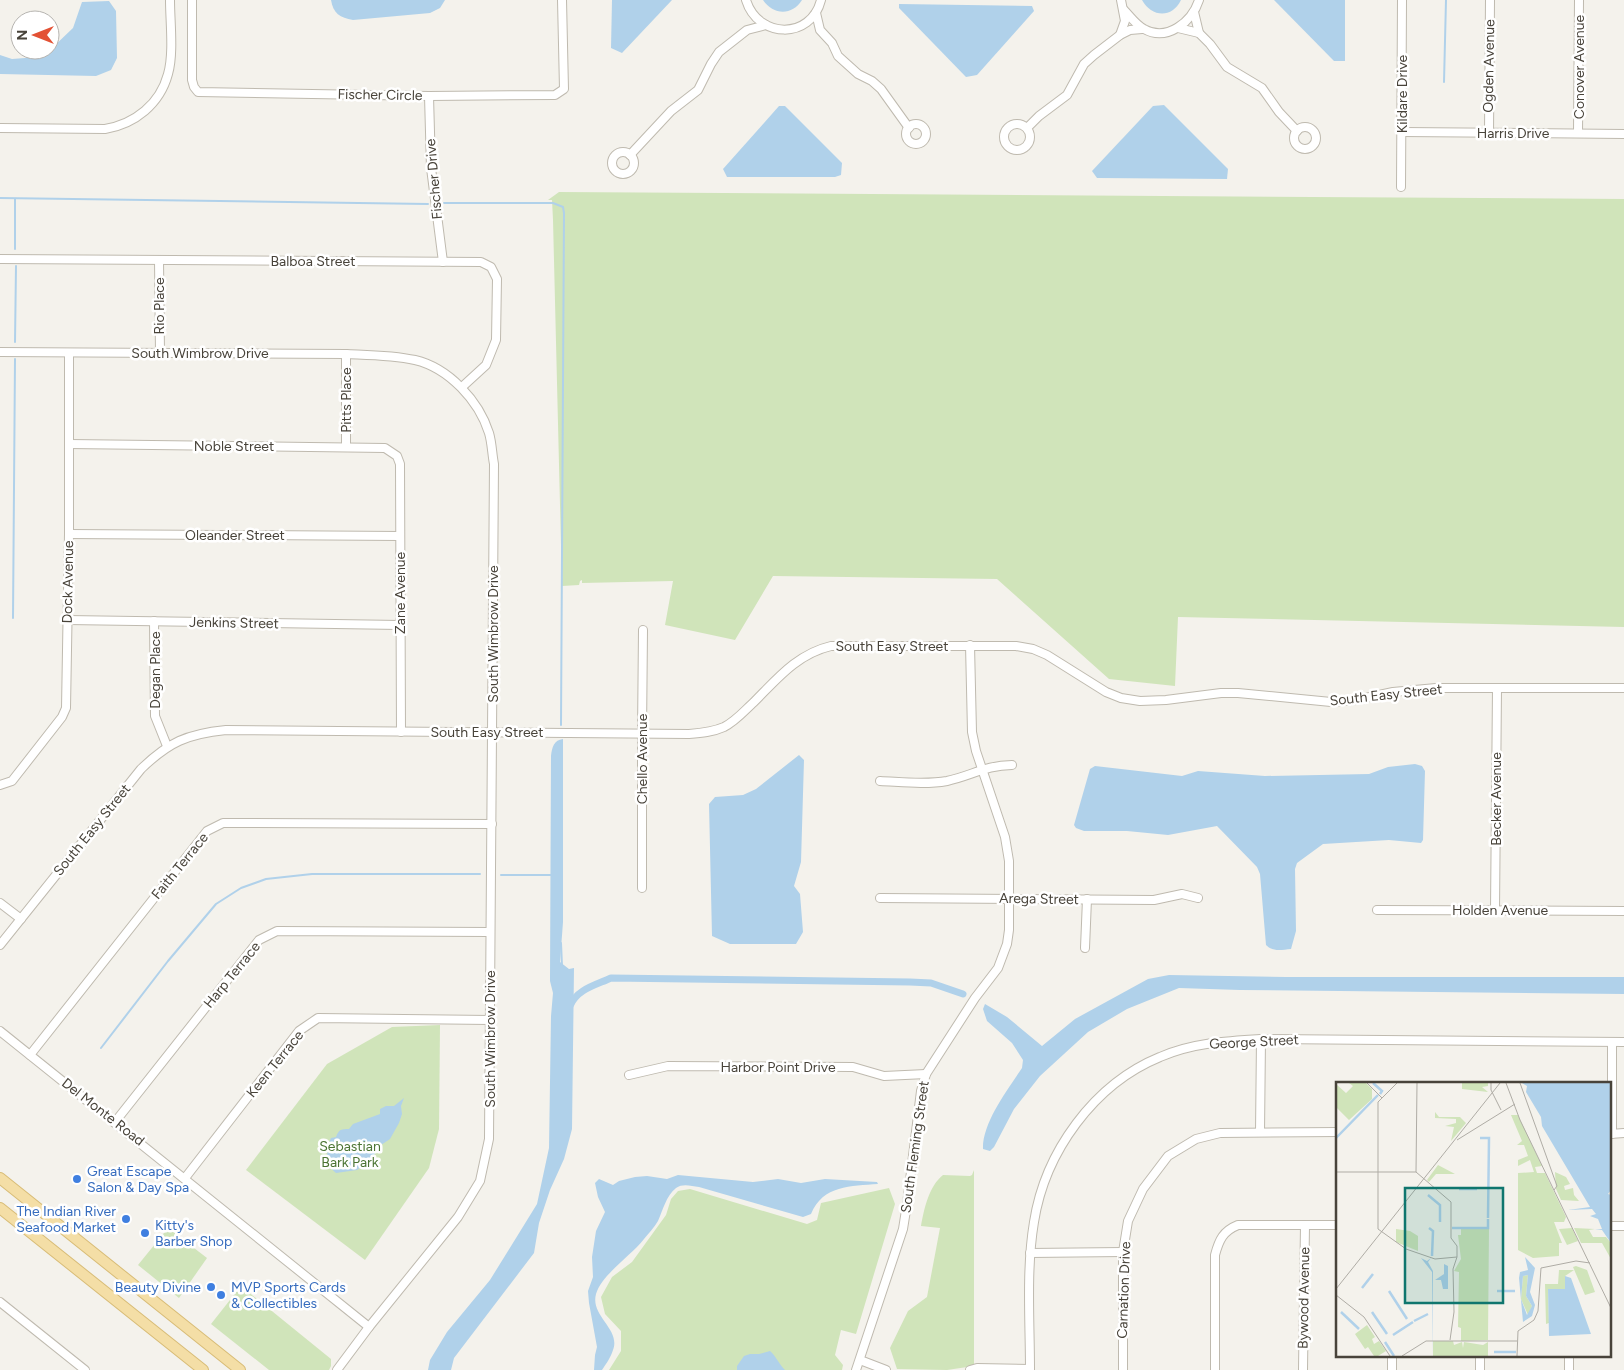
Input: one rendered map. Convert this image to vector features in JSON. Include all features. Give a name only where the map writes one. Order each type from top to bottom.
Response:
[{"type":"main road","points":[[0,1178],[240,1370]]},
{"type":"main road","points":[[0,1208],[203,1370]]},
{"type":"street","points":[[0,128],[105,129],[117,127],[144,112],[162,91],[169,72],[170,0]]},
{"type":"street","name":"Fischer Circle","points":[[192,0],[192,80],[198,92],[429,96],[556,95],[564,89],[562,0]]},
{"type":"street","points":[[746,0],[752,13],[766,25],[785,30],[804,24],[816,13],[822,0]]},
{"type":"street","points":[[1120,35],[1126,21],[1122,0]]},
{"type":"street","points":[[1124,10],[1142,28],[1154,33],[1167,33],[1178,28],[1194,12],[1199,0]]},
{"type":"street","name":"Kildare Drive","points":[[1401,187],[1402,0]]},
{"type":"street","name":"Ogden Avenue","points":[[1489,133],[1490,0]]},
{"type":"street","name":"Conover Avenue","points":[[1578,133],[1579,0]]},
{"type":"street","points":[[1194,12],[1199,33]]},
{"type":"street","points":[[747,30],[752,13]]},
{"type":"street","points":[[816,13],[820,30]]},
{"type":"street","points":[[804,24],[820,30],[832,43],[838,56],[847,66],[872,81],[881,89],[909,128]]},
{"type":"street","points":[[630,155],[671,111],[698,90],[711,64],[720,52],[747,30],[766,25]]},
{"type":"street","points":[[1027,128],[1067,95],[1084,64],[1120,35],[1130,30],[1142,28]]},
{"type":"street","points":[[1178,28],[1199,33],[1227,67],[1262,88],[1279,112],[1297,131]]},
{"type":"street","name":"Fischer Drive","points":[[429,96],[431,168],[443,262]]},
{"type":"street","name":"Harris Drive","points":[[1402,132],[1624,134]]},
{"type":"street","name":"Balboa Street","points":[[0,260],[481,262],[491,267],[496,279],[496,340],[486,365],[462,388]]},
{"type":"street","name":"Rio Place","points":[[159,260],[160,352]]},
{"type":"street","name":"South Wimbrow Drive","points":[[0,352],[346,354],[383,355],[417,360],[435,369],[462,388],[478,408],[489,434],[494,464],[489,1139],[480,1181],[458,1217],[369,1327],[337,1370]]},
{"type":"street","name":"Dock Avenue","points":[[0,785],[12,781],[65,712],[67,700],[69,352]]},
{"type":"street","name":"Pitts Place","points":[[346,354],[346,446]]},
{"type":"street","name":"Noble Street","points":[[69,444],[346,446],[385,448],[397,456]]},
{"type":"street","name":"Zane Avenue","points":[[397,456],[400,464],[401,732]]},
{"type":"street","name":"Oleander Street","points":[[69,534],[400,536]]},
{"type":"street","name":"Jenkins Street","points":[[68,620],[400,625]]},
{"type":"street","name":"Degan Place","points":[[154,622],[155,716],[167,746]]},
{"type":"street","name":"Chello Avenue","points":[[642,888],[644,630]]},
{"type":"street","name":"South Easy Street","points":[[0,946],[141,769],[167,746],[204,732],[226,730],[706,732],[724,727],[738,717],[788,667],[803,656],[817,649],[830,646],[970,645],[1016,646],[1033,649],[1047,655],[1106,692],[1121,698],[1140,701],[1238,693],[1331,702],[1416,689],[1624,688]]},
{"type":"street","name":"South Fleming Street","points":[[856,1370],[903,1229],[908,1204],[921,1091],[926,1074],[975,998],[998,968],[1007,944],[1010,898],[1009,861],[1005,837],[982,770],[972,732],[970,645]]},
{"type":"street","name":"Becker Avenue","points":[[1495,911],[1497,688]]},
{"type":"street","points":[[880,781],[929,783],[947,781],[997,765],[1012,765]]},
{"type":"street","name":"Faith Terrace","points":[[30,1055],[207,831],[223,823],[492,824]]},
{"type":"street","name":"Arega Street","points":[[880,898],[1154,900],[1182,894],[1198,898]]},
{"type":"street","points":[[1086,899],[1086,948]]},
{"type":"street","points":[[0,903],[21,919]]},
{"type":"street","name":"Holden Avenue","points":[[1377,910],[1624,911]]},
{"type":"street","name":"Harp Terrace","points":[[115,1122],[259,940],[277,931],[490,932]]},
{"type":"street","name":"Keen Terrace","points":[[185,1178],[299,1031],[318,1018],[490,1020]]},
{"type":"street","name":"Del Monte Road","points":[[0,1031],[369,1327]]},
{"type":"street","points":[[1260,1132],[1261,1039]]},
{"type":"street","name":"George Street","points":[[1030,1370],[1030,1254],[1034,1221],[1043,1184],[1061,1146],[1085,1112],[1121,1077],[1160,1056],[1212,1042],[1261,1039],[1624,1042]]},
{"type":"street","points":[[1612,1042],[1612,1082]]},
{"type":"street","name":"Harbor Point Drive","points":[[629,1075],[668,1066],[853,1067],[884,1076],[926,1074]]},
{"type":"street","name":"Carnation Drive","points":[[1123,1370],[1123,1252],[1128,1221],[1143,1189],[1168,1156],[1196,1139],[1220,1134],[1336,1132]]},
{"type":"street","points":[[1215,1370],[1215,1254],[1220,1239],[1228,1229],[1238,1225],[1336,1225]]},
{"type":"street","name":"Bywood Avenue","points":[[1303,1370],[1305,1225]]},
{"type":"street","points":[[1030,1254],[1123,1252]]},
{"type":"street","points":[[0,1302],[85,1370]]},
{"type":"street","points":[[860,1360],[886,1370]]},
{"type":"street","points":[[970,1370],[977,1368],[1030,1370]]},
{"type":"green space","points":[[559,192],[1624,199],[1624,627],[1178,617],[1175,686],[1109,679],[997,579],[773,576],[735,640],[665,625],[673,581],[582,583],[582,580],[579,585],[562,586],[553,220],[552,200],[548,200]]},
{"type":"green space","name":"Sebastian Bark Park","points":[[440,1025],[439,1129],[429,1168],[365,1260],[246,1170],[327,1064],[392,1027]]},
{"type":"green space","points":[[974,1170],[974,1366],[947,1370],[897,1369],[890,1348],[908,1311],[927,1297],[940,1228],[921,1226],[928,1198],[934,1185],[943,1175],[970,1176]]},
{"type":"green space","points":[[889,1188],[895,1204],[856,1334],[841,1330],[835,1355],[843,1365],[842,1370],[609,1370],[621,1351],[621,1331],[605,1314],[601,1297],[612,1277],[632,1262],[666,1215],[671,1199],[678,1191],[690,1189],[807,1224],[817,1220],[821,1203]]},
{"type":"green space","points":[[168,1228],[207,1258],[179,1298],[138,1265]]},
{"type":"green space","points":[[241,1286],[331,1359],[329,1370],[269,1370],[211,1324]]},
{"type":"water","points":[[331,0],[445,0],[440,8],[430,13],[353,20],[338,14],[333,8]]},
{"type":"water","points":[[612,0],[672,0],[622,53],[611,48]]},
{"type":"water","points":[[763,0],[802,0],[793,9],[782,12],[772,9]]},
{"type":"water","points":[[1142,0],[1181,0],[1172,10],[1162,13],[1151,10]]},
{"type":"water","points":[[1274,0],[1345,0],[1345,61],[1334,61]]},
{"type":"water","points":[[109,1],[116,11],[117,58],[111,70],[96,76],[0,74],[0,55],[10,60],[60,60],[60,40],[73,28],[82,2]]},
{"type":"water","points":[[899,4],[1032,6],[1034,11],[977,75],[966,77],[899,8]]},
{"type":"water","points":[[1164,105],[1228,169],[1227,179],[1097,178],[1092,171],[1153,106]]},
{"type":"water","points":[[779,106],[785,106],[842,163],[841,175],[835,177],[727,177],[723,169]]},
{"type":"water","points":[[563,739],[563,922],[560,962],[569,969],[574,968],[572,1129],[564,1159],[550,1190],[539,1223],[534,1253],[454,1358],[451,1370],[428,1370],[430,1360],[447,1332],[490,1280],[537,1204],[549,1148],[553,993],[550,981],[551,756],[554,744]]},
{"type":"water","points":[[799,755],[804,760],[801,862],[794,886],[800,894],[803,932],[796,944],[730,944],[712,936],[709,804],[715,797],[743,795],[756,789]]},
{"type":"water","points":[[1415,764],[1422,766],[1425,771],[1423,840],[1421,843],[1389,840],[1323,844],[1297,863],[1295,869],[1296,931],[1291,949],[1274,950],[1266,945],[1260,874],[1257,867],[1217,826],[1168,835],[1127,831],[1084,831],[1076,828],[1074,825],[1090,769],[1095,766],[1182,776],[1198,771],[1265,776],[1369,774],[1388,767]]},
{"type":"water","points":[[1169,975],[1624,977],[1624,994],[1179,988],[1127,1009],[1088,1032],[1040,1076],[1014,1109],[994,1147],[990,1151],[983,1149],[991,1117],[1022,1068],[1023,1060],[1012,1043],[987,1021],[983,1009],[985,1004],[1007,1017],[1042,1046],[1075,1019],[1148,979]]},
{"type":"water","points":[[404,1098],[399,1123],[390,1139],[381,1145],[372,1158],[357,1170],[336,1173],[327,1165],[327,1154],[331,1138],[336,1137],[341,1130],[349,1129],[353,1124],[380,1114],[380,1109],[386,1106],[394,1106]]},
{"type":"water","points":[[678,1175],[753,1182],[778,1179],[801,1183],[825,1179],[877,1182],[878,1184],[858,1185],[830,1192],[816,1204],[811,1214],[803,1217],[699,1187],[679,1186],[667,1199],[653,1228],[610,1272],[599,1287],[595,1302],[597,1309],[613,1335],[614,1342],[611,1355],[602,1370],[594,1370],[597,1347],[588,1291],[593,1277],[592,1257],[596,1231],[605,1212],[598,1197],[595,1183],[599,1179],[613,1185],[619,1181],[635,1177],[647,1176],[667,1179]]},
{"type":"water","points":[[770,1351],[785,1370],[737,1370],[737,1366],[744,1356]]},
{"type":"waterway","points":[[1444,82],[1446,0]]},
{"type":"waterway","points":[[0,198],[428,204]]},
{"type":"waterway","points":[[15,199],[15,249]]},
{"type":"waterway","points":[[444,203],[553,203],[563,207],[561,725]]},
{"type":"waterway","points":[[15,342],[16,266]]},
{"type":"waterway","points":[[13,618],[15,359]]},
{"type":"waterway","points":[[101,1048],[168,961],[216,904],[241,888],[266,879],[312,874],[480,874]]},
{"type":"waterway","points":[[501,875],[551,875]]},
{"type":"waterway","points":[[561,943],[562,966]]},
{"type":"waterway","points":[[570,1006],[577,995],[593,985],[611,978],[910,982],[931,983],[963,994]]},
{"type":"place","name":"Great Escape Salon & Day Spa","points":[[77,1179]]},
{"type":"place","name":"The Indian River Seafood Market","points":[[126,1219]]},
{"type":"place","name":"Kitty's Barber Shop","points":[[145,1233]]},
{"type":"place","name":"Beauty Divine","points":[[211,1287]]},
{"type":"place","name":"MVP Sports Cards & Collectibles","points":[[221,1295]]}]
